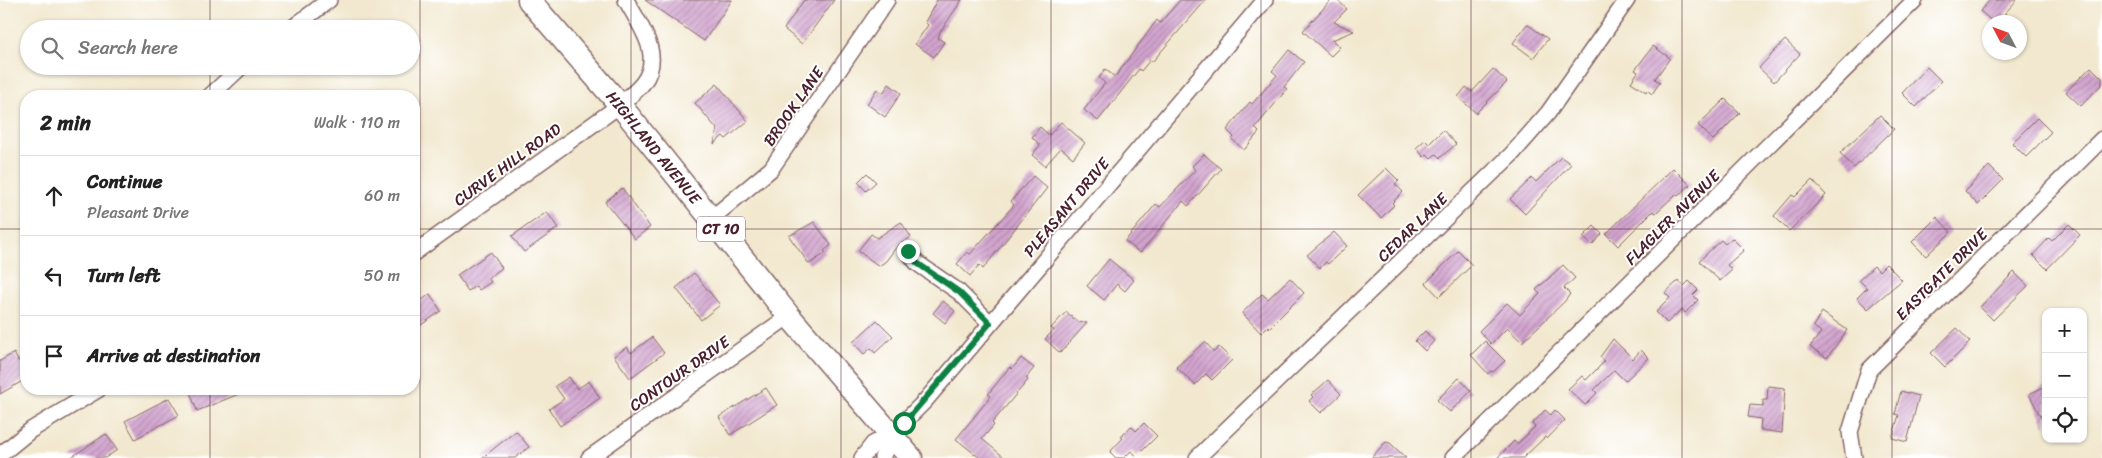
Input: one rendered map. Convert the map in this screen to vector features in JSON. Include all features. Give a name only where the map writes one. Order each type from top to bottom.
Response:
[{"type":"highway","name":"HIGHLAND AVENUE","points":[[529,0],[620,105],[789,316],[911,458]]},
{"type":"street","points":[[303,20],[329,0]]},
{"type":"street","name":"CURVE HILL ROAD","points":[[420,249],[620,105],[643,82],[653,63],[650,46],[626,0]]},
{"type":"street","name":"BROOK LANE","points":[[712,218],[771,169],[887,0]]},
{"type":"street","name":"PLEASANT DRIVE","points":[[892,434],[925,401],[1265,0]]},
{"type":"street","name":"CEDAR LANE","points":[[1197,458],[1512,154],[1548,113],[1627,0]]},
{"type":"street","name":"FLAGLER AVENUE","points":[[1453,458],[1915,0]]},
{"type":"street","points":[[216,90],[232,75]]},
{"type":"street","name":"EASTGATE DRIVE","points":[[1854,458],[1850,432],[1869,370],[2102,139]]},
{"type":"street","points":[[908,251],[917,263],[959,292],[990,323]]},
{"type":"street","name":"CONTOUR DRIVE","points":[[589,458],[789,316]]},
{"type":"street","points":[[0,455],[31,430],[89,395]]},
{"type":"street","points":[[862,458],[873,444],[892,434]]},
{"type":"street","points":[[882,458],[892,434]]},
{"type":"building","points":[[645,0],[732,0],[704,41]]},
{"type":"building","points":[[804,0],[834,0],[802,44],[784,29]]},
{"type":"building","points":[[937,0],[962,0],[940,32],[938,38],[944,42],[934,57],[915,44],[928,25],[925,22]]},
{"type":"building","points":[[1180,0],[1206,0],[1152,62],[1150,60],[1141,71],[1139,69],[1098,121],[1084,110],[1105,83],[1099,78],[1105,69],[1115,77],[1157,20],[1160,23]]},
{"type":"building","points":[[1331,0],[1337,0],[1347,9],[1334,22],[1354,31],[1332,40],[1340,47],[1331,56],[1303,31]]},
{"type":"building","points":[[1990,0],[2017,0],[2005,13],[2005,15],[1985,15],[1980,11]]},
{"type":"building","points":[[1527,24],[1548,39],[1533,58],[1513,43]]},
{"type":"building","points":[[1785,40],[1800,54],[1774,82],[1759,68]]},
{"type":"building","points":[[1653,46],[1670,58],[1655,79],[1660,82],[1652,94],[1631,82],[1638,72],[1635,70]]},
{"type":"building","points":[[1289,50],[1304,62],[1284,87],[1287,89],[1255,128],[1259,132],[1244,150],[1232,139],[1234,137],[1227,130],[1250,102],[1252,104],[1277,75],[1272,71]]},
{"type":"building","points":[[1927,67],[1941,81],[1916,107],[1902,93]]},
{"type":"building","points":[[2091,67],[2102,78],[2102,84],[2081,106],[2066,92]]},
{"type":"building","points":[[1493,69],[1507,82],[1476,113],[1458,97],[1466,87],[1472,92]]},
{"type":"building","points":[[717,84],[748,121],[726,139],[723,136],[714,144],[717,129],[695,103]]},
{"type":"building","points":[[889,84],[901,93],[885,117],[867,104],[877,89],[883,93]]},
{"type":"building","points":[[1725,99],[1740,113],[1713,140],[1698,125]]},
{"type":"building","points":[[1880,115],[1894,129],[1854,168],[1840,153]]},
{"type":"building","points":[[2037,118],[2051,132],[2026,157],[2012,143]]},
{"type":"building","points":[[1061,122],[1085,143],[1073,158],[1061,148],[1045,166],[1032,155],[1040,145],[1032,137],[1040,127],[1049,135]]},
{"type":"building","points":[[1443,130],[1456,144],[1440,158],[1436,154],[1431,158],[1427,154],[1424,157],[1416,148],[1425,140],[1429,144]]},
{"type":"building","points":[[1204,154],[1221,169],[1188,206],[1183,201],[1140,253],[1125,241],[1156,204],[1160,207],[1195,170],[1192,166]]},
{"type":"building","points":[[1561,157],[1571,164],[1525,214],[1510,199],[1532,178],[1536,182]]},
{"type":"building","points":[[1989,166],[2003,180],[1978,205],[1965,191]]},
{"type":"building","points":[[1386,168],[1399,181],[1395,184],[1403,192],[1392,203],[1394,205],[1381,218],[1358,195]]},
{"type":"building","points":[[1673,168],[1690,185],[1678,196],[1676,194],[1656,213],[1653,211],[1618,246],[1606,234]]},
{"type":"building","points":[[867,173],[876,182],[866,191],[858,182]]},
{"type":"building","points":[[1033,176],[1047,188],[983,269],[979,265],[970,276],[957,264],[967,252],[970,254],[1014,205],[1011,201]]},
{"type":"building","points":[[1812,180],[1826,195],[1789,231],[1774,216],[1792,195],[1795,197]]},
{"type":"building","points":[[622,188],[650,227],[635,239],[605,202]]},
{"type":"building","points":[[547,212],[558,228],[524,252],[512,236]]},
{"type":"building","points":[[1937,217],[1951,232],[1926,256],[1912,242]]},
{"type":"building","points":[[814,222],[831,245],[824,251],[826,253],[809,264],[789,236]]},
{"type":"building","points":[[901,222],[911,237],[897,246],[886,261],[879,266],[858,251],[871,234],[877,238]]},
{"type":"building","points":[[2069,224],[2080,235],[2047,269],[2033,255],[2049,238],[2052,241]]},
{"type":"building","points":[[1594,226],[1602,234],[1592,245],[1583,237]]},
{"type":"building","points":[[1334,232],[1347,246],[1328,264],[1326,262],[1320,268],[1307,255]]},
{"type":"building","points":[[1732,238],[1744,250],[1727,265],[1732,270],[1720,281],[1699,261],[1721,240],[1725,244]]},
{"type":"building","points":[[1458,251],[1472,265],[1439,297],[1426,283]]},
{"type":"building","points":[[491,252],[502,268],[488,278],[491,282],[479,290],[476,286],[468,291],[457,275]]},
{"type":"building","points":[[1109,259],[1134,280],[1125,291],[1117,284],[1104,300],[1087,286]]},
{"type":"building","points":[[1886,264],[1902,280],[1868,309],[1857,298],[1867,288],[1859,280],[1874,266],[1879,271]]},
{"type":"building","points":[[1563,265],[1575,278],[1564,288],[1570,294],[1565,301],[1522,342],[1507,328],[1491,344],[1479,331],[1507,303],[1520,315],[1540,294],[1536,290]]},
{"type":"building","points":[[2014,272],[2028,286],[1993,320],[1980,307]]},
{"type":"building","points":[[694,273],[720,305],[701,320],[676,288]]},
{"type":"building","points":[[1290,278],[1304,293],[1269,328],[1268,326],[1261,333],[1242,313],[1262,294],[1268,299]]},
{"type":"building","points":[[1678,281],[1684,286],[1689,281],[1698,290],[1693,295],[1698,300],[1685,313],[1682,309],[1667,323],[1656,312],[1670,298],[1665,293]]},
{"type":"building","points":[[430,294],[441,311],[420,326],[420,302]]},
{"type":"building","points":[[943,301],[955,311],[945,323],[933,313]]},
{"type":"building","points":[[1066,312],[1078,322],[1087,323],[1060,353],[1045,339],[1054,330],[1051,328]]},
{"type":"building","points":[[1822,312],[1847,330],[1827,358],[1810,347],[1821,332],[1813,326]]},
{"type":"building","points":[[877,320],[893,336],[875,353],[871,348],[864,354],[853,342]]},
{"type":"building","points":[[1957,328],[1970,342],[1945,367],[1931,353]]},
{"type":"building","points":[[1425,331],[1434,341],[1425,351],[1415,341]]},
{"type":"building","points":[[652,337],[664,353],[630,378],[614,356],[627,347],[631,353]]},
{"type":"building","points":[[1613,339],[1633,359],[1641,350],[1649,358],[1625,381],[1614,370],[1594,390],[1597,393],[1585,405],[1568,389],[1582,376],[1586,380],[1605,361],[1600,357]]},
{"type":"building","points":[[1485,341],[1505,361],[1488,374],[1471,355]]},
{"type":"building","points":[[1205,342],[1214,352],[1219,347],[1232,360],[1212,380],[1206,374],[1195,385],[1176,367]]},
{"type":"building","points":[[14,353],[18,361],[20,360],[20,382],[0,394],[0,361]]},
{"type":"building","points":[[1021,358],[1034,368],[1026,378],[1028,380],[992,423],[994,425],[982,439],[1005,458],[980,458],[956,439],[991,396],[988,394],[1010,367],[1012,369]]},
{"type":"building","points":[[569,377],[577,389],[589,381],[600,398],[560,426],[549,409],[564,399],[555,386]]},
{"type":"building","points":[[1459,378],[1471,391],[1450,412],[1437,400]]},
{"type":"building","points":[[1328,380],[1341,394],[1321,413],[1309,401],[1313,397],[1311,395]]},
{"type":"building","points":[[1768,386],[1785,388],[1782,433],[1760,430],[1761,419],[1748,417],[1750,405],[1763,406],[1763,400],[1767,400]]},
{"type":"building","points":[[766,388],[777,405],[730,435],[719,417]]},
{"type":"building","points":[[2042,388],[2042,419],[2029,394]]},
{"type":"building","points":[[1901,391],[1919,396],[1907,442],[1892,438],[1899,415],[1895,414]]},
{"type":"building","points":[[191,395],[236,395],[197,411]]},
{"type":"building","points":[[169,398],[179,415],[135,439],[125,421]]},
{"type":"building","points":[[1545,410],[1551,415],[1555,410],[1565,420],[1547,439],[1545,437],[1523,458],[1497,458],[1514,441],[1517,444],[1535,427],[1532,424]]},
{"type":"building","points":[[1144,423],[1157,436],[1137,456],[1131,451],[1124,458],[1116,458],[1110,452],[1123,438],[1121,437],[1131,426],[1136,431]]},
{"type":"building","points":[[516,431],[529,447],[515,458],[482,458]]},
{"type":"building","points":[[106,434],[117,450],[105,458],[70,458]]},
{"type":"building","points":[[1386,442],[1390,443],[1406,458],[1371,458]]},
{"type":"route","points":[[904,423],[925,401],[990,323],[959,292],[917,263],[908,251]]}]
